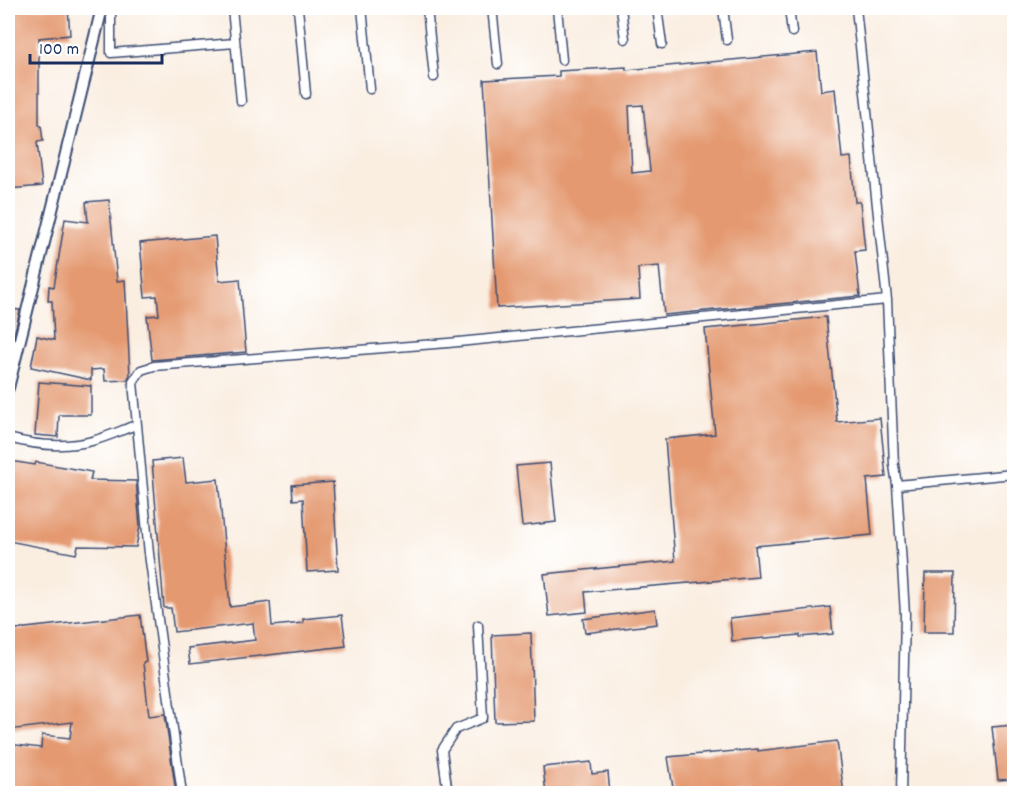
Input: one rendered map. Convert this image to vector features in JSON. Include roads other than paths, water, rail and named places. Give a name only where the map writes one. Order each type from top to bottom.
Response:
[{"type":"street","points":[[8,388],[102,8]]},
{"type":"street","points":[[111,8],[111,53],[235,43]]},
{"type":"street","points":[[232,8],[241,101]]},
{"type":"street","points":[[298,8],[306,94]]},
{"type":"street","points":[[362,8],[370,89]]},
{"type":"street","points":[[427,8],[434,77]]},
{"type":"street","points":[[492,8],[498,64]]},
{"type":"street","points":[[557,8],[562,60]]},
{"type":"street","points":[[621,8],[625,39]]},
{"type":"street","points":[[657,8],[662,44]]},
{"type":"street","points":[[723,8],[727,40]]},
{"type":"street","points":[[789,8],[792,32]]},
{"type":"street","points":[[856,8],[887,300],[894,465],[905,614],[901,794]]},
{"type":"street","points":[[182,794],[148,554],[133,382],[141,370],[154,366],[448,344],[887,300]]},
{"type":"street","points":[[8,438],[27,443],[70,444],[92,441],[136,425]]},
{"type":"street","points":[[897,485],[1014,474]]},
{"type":"street","points":[[448,794],[442,750],[456,729],[483,718],[478,625]]}]
